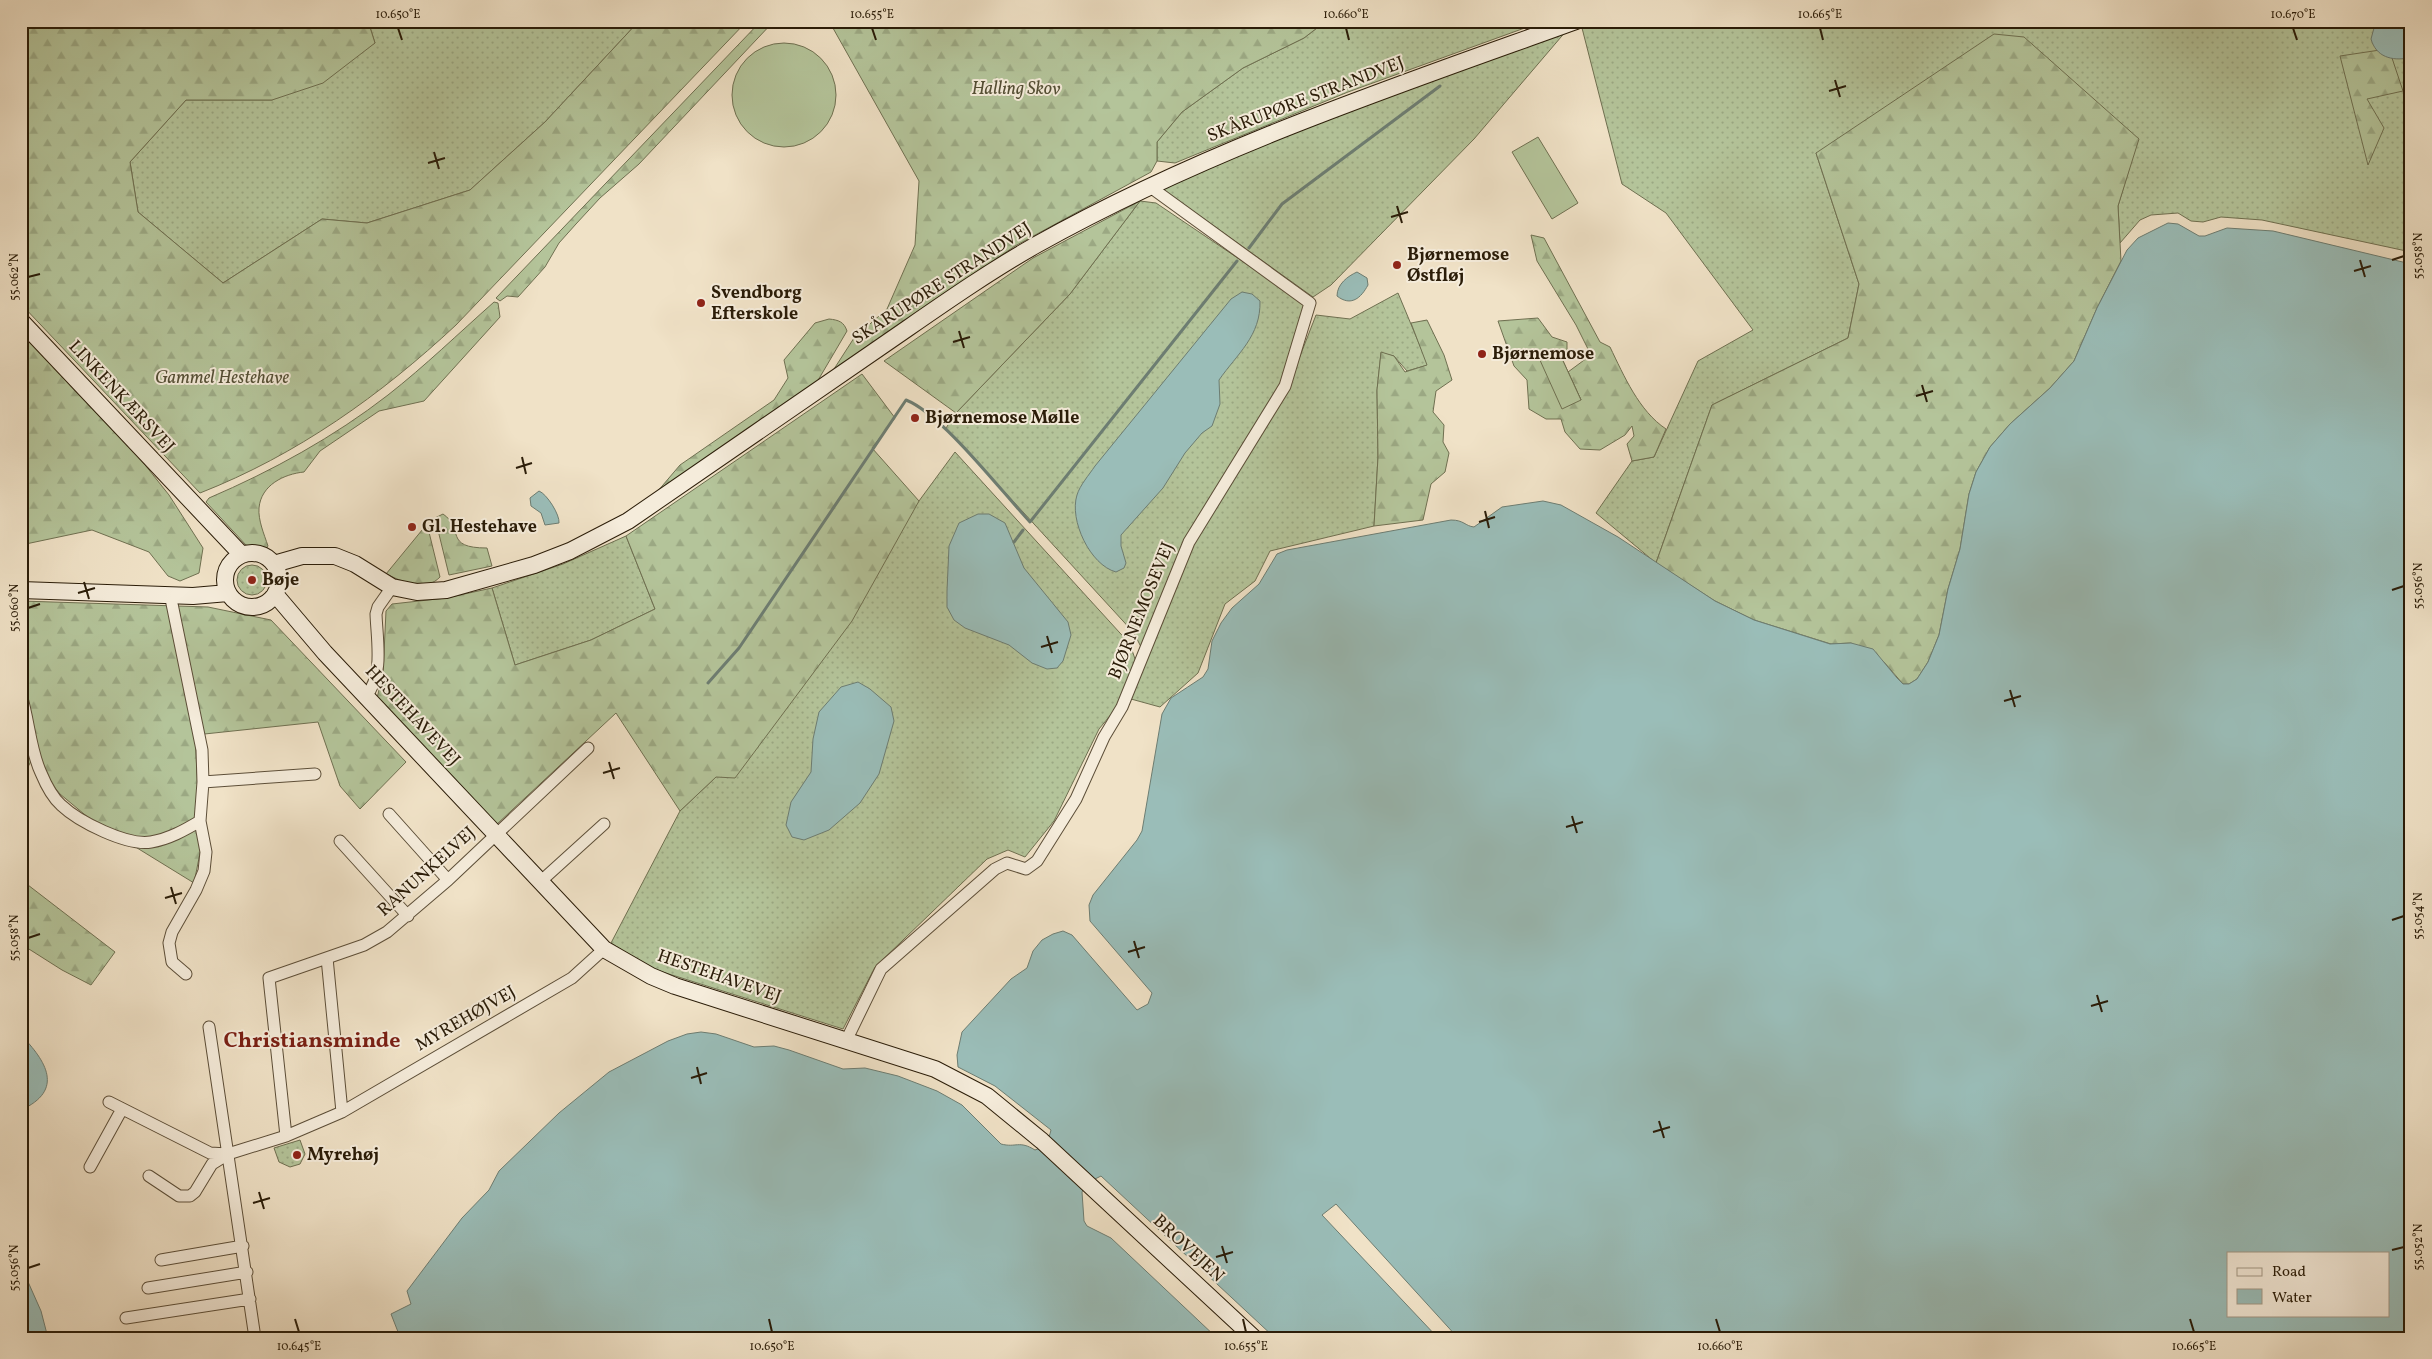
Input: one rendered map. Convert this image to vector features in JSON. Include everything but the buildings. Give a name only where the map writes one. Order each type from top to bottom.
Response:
[{"type":"street","name":"SKÅRUPØRE STRANDVEJ","points":[[276,570],[316,564],[355,564],[392,586],[418,592],[446,590],[534,565],[601,536],[628,521],[959,293],[1035,245],[1149,186],[1229,150],[1344,104],[1576,21]]},
{"type":"street","name":"BJØRNEMOSEVEJ","points":[[846,1041],[881,969],[994,869],[1007,863],[1026,869],[1037,860],[1076,798],[1104,737],[1122,707],[1189,542],[1285,386],[1310,303],[1149,186]]},
{"type":"street","name":"LINKENKÆRSVEJ","points":[[21,321],[191,501],[236,559]]},
{"type":"street","points":[[260,554],[276,570],[270,599],[247,607],[233,600],[226,586],[236,559],[260,554]]},
{"type":"street","points":[[21,590],[170,594],[226,586]]},
{"type":"street","points":[[366,696],[374,686],[377,672],[376,614],[392,586]]},
{"type":"street","points":[[170,594],[202,750],[203,782],[200,821],[206,852],[204,871],[196,890],[172,932],[169,943],[172,962],[186,974]]},
{"type":"street","name":"HESTEHAVEVEJ","points":[[270,599],[325,653],[604,949],[650,976],[675,986],[935,1070],[961,1082],[999,1104],[1094,1189]]},
{"type":"street","points":[[21,696],[39,771],[60,805],[71,813],[116,837],[135,842],[150,842],[164,839],[200,821]]},
{"type":"street","name":"RANUNKELVEJ","points":[[286,1136],[269,978],[364,945],[387,932],[448,880],[588,748]]},
{"type":"street","points":[[203,782],[315,774]]},
{"type":"street","points":[[389,814],[448,880]]},
{"type":"street","points":[[540,882],[604,824]]},
{"type":"street","points":[[340,841],[408,916]]},
{"type":"street","name":"MYREHØJVEJ","points":[[148,1176],[179,1196],[190,1196],[195,1192],[212,1164],[228,1154],[286,1136],[342,1112],[572,978],[604,949]]},
{"type":"street","points":[[327,958],[342,1112]]},
{"type":"street","points":[[209,1027],[256,1338]]},
{"type":"street","name":"MYREHØJVEJ","points":[[109,1102],[210,1153],[228,1154]]},
{"type":"street","points":[[90,1167],[122,1109]]},
{"type":"street","name":"BROVEJEN","points":[[1094,1189],[1254,1338]]},
{"type":"street","points":[[161,1260],[243,1246]]},
{"type":"street","points":[[148,1288],[247,1272]]},
{"type":"street","points":[[126,1318],[250,1299]]},
{"type":"green space","name":"Gammel Hestehave","points":[[21,21],[368,21],[375,43],[323,83],[272,100],[186,100],[130,162],[138,212],[223,283],[322,219],[367,223],[470,190],[545,122],[639,21],[747,21],[456,325],[427,351],[368,399],[304,442],[236,478],[200,493],[21,304]]},
{"type":"green space","points":[[368,21],[639,21],[545,122],[470,190],[367,223],[322,219],[223,283],[138,212],[130,162],[186,100],[272,100],[375,43]]},
{"type":"green space","points":[[761,21],[774,21],[639,164],[600,198],[559,243],[545,267],[518,297],[507,296],[500,301],[496,298]]},
{"type":"green space","name":"Halling Skov","points":[[829,21],[1326,21],[1304,38],[1243,68],[1182,112],[1157,142],[1157,161],[1151,172],[1015,246],[834,369],[854,338],[887,309],[915,245],[919,181]]},
{"type":"green space","points":[[1326,21],[1544,21],[1348,92],[1175,163],[1157,161],[1157,142],[1182,112],[1243,68],[1304,38]]},
{"type":"green space","points":[[1601,21],[2411,21],[2411,252],[2262,220],[2221,217],[2203,222],[2191,221],[2178,213],[2151,215],[2140,220],[2120,243],[2118,206],[2138,139],[1816,153],[1859,284],[1848,338],[1712,405],[1656,563],[1596,513],[1632,461],[1654,457],[1698,361],[1753,330],[1666,213],[1622,184],[1582,28]]},
{"type":"green space","points":[[1567,30],[1474,139],[1331,285],[1313,297],[1158,186],[1213,162]]},
{"type":"green space","points":[[1994,34],[2024,37],[2139,139],[2118,206],[2121,261],[2097,308],[2074,361],[2050,388],[2010,424],[1990,447],[1976,472],[1969,494],[1960,549],[1948,589],[1939,635],[1928,662],[1917,679],[1909,684],[1903,684],[1884,662],[1851,643],[1831,644],[1754,620],[1715,601],[1656,563],[1712,405],[1848,338],[1859,284],[1816,153]]},
{"type":"green space","points":[[784,43],[804,47],[821,58],[832,75],[836,95],[832,115],[821,132],[804,143],[784,147],[764,143],[747,132],[736,115],[732,95],[736,75],[747,58],[764,47]]},
{"type":"green space","points":[[2380,50],[2391,55],[2403,91],[2367,99],[2384,128],[2368,165],[2340,56]]},
{"type":"green space","points":[[1538,137],[1578,203],[1552,219],[1512,152]]},
{"type":"green space","points":[[1140,201],[1156,203],[1306,304],[1281,384],[1186,540],[1141,647],[1134,633],[946,428],[956,413],[1070,294]]},
{"type":"green space","points":[[1140,201],[1070,294],[956,413],[884,361],[1033,258]]},
{"type":"green space","points":[[1531,235],[1544,238],[1600,342],[1610,347],[1640,403],[1666,429],[1654,457],[1632,461],[1627,444],[1634,436],[1632,426],[1625,435],[1600,450],[1580,449],[1565,432],[1561,419],[1546,419],[1529,409],[1527,380],[1514,366],[1498,321],[1538,318],[1552,337],[1567,342],[1567,351],[1561,356],[1558,350],[1568,372],[1591,355],[1576,325],[1537,261]]},
{"type":"green space","points":[[1398,293],[1428,365],[1407,371],[1394,356],[1381,353],[1377,391],[1378,457],[1374,526],[1270,551],[1255,581],[1225,604],[1198,673],[1160,707],[1131,699],[1193,544],[1288,387],[1316,315],[1350,319]]},
{"type":"green space","points":[[494,302],[498,303],[500,317],[424,401],[379,411],[320,451],[304,472],[282,478],[269,487],[264,493],[259,508],[260,522],[268,546],[265,550],[246,545],[206,502],[209,498],[279,465],[346,425],[415,373]]},
{"type":"green space","points":[[829,319],[841,322],[847,331],[817,382],[657,492],[680,465],[774,400],[788,378],[784,360],[815,323]]},
{"type":"green space","points":[[1427,320],[1444,355],[1452,380],[1436,391],[1433,412],[1444,425],[1443,442],[1449,453],[1445,472],[1431,484],[1423,520],[1374,526],[1378,457],[1377,390],[1381,352],[1394,356],[1405,372],[1427,365],[1411,323]]},
{"type":"green space","points":[[21,328],[118,431],[169,495],[203,548],[199,573],[180,581],[168,576],[149,552],[92,530],[21,545]]},
{"type":"green space","points":[[1558,350],[1581,400],[1562,409],[1539,358]]},
{"type":"green space","points":[[862,374],[895,418],[872,448],[919,501],[852,621],[735,778],[716,777],[680,811],[616,713],[496,825],[377,698],[383,674],[386,611],[392,604],[446,598],[492,588],[515,665],[591,640],[655,609],[626,536]]},
{"type":"green space","points":[[955,452],[1130,644],[1136,662],[1118,706],[1099,729],[1054,821],[1025,857],[1008,850],[987,859],[875,967],[843,1029],[650,968],[611,943],[680,811],[716,777]]},
{"type":"green space","points":[[443,514],[453,526],[457,537],[465,545],[487,548],[492,566],[449,575],[435,518]]},
{"type":"green space","points":[[427,524],[440,577],[434,582],[421,585],[400,580],[386,574]]},
{"type":"green space","points":[[626,536],[655,609],[591,640],[515,665],[492,588],[563,564]]},
{"type":"green space","points":[[252,565],[263,569],[267,580],[263,591],[252,595],[241,591],[237,580],[241,569]]},
{"type":"green space","points":[[21,601],[208,607],[271,620],[406,762],[360,809],[340,786],[318,722],[195,735],[201,848],[194,883],[90,819],[60,794],[32,759],[21,781]]},
{"type":"green space","points":[[28,885],[115,952],[91,985],[62,970],[21,944],[21,898]]},
{"type":"green space","points":[[300,1140],[305,1154],[300,1164],[290,1167],[279,1162],[274,1148]]},
{"type":"water","points":[[2380,21],[2411,21],[2411,56],[2396,59],[2385,56],[2377,50],[2371,39],[2374,28]]},
{"type":"water","points":[[2168,223],[2178,224],[2199,236],[2205,236],[2227,228],[2273,231],[2411,264],[2411,1338],[1458,1338],[1336,1204],[1322,1215],[1438,1338],[1275,1338],[1101,1176],[1087,1183],[1082,1192],[1084,1221],[1087,1226],[1111,1238],[1217,1338],[397,1338],[400,1337],[391,1314],[411,1304],[407,1291],[462,1218],[489,1190],[499,1171],[559,1113],[609,1072],[668,1041],[687,1034],[701,1032],[716,1034],[754,1047],[774,1046],[789,1050],[843,1069],[865,1068],[898,1076],[937,1091],[962,1105],[1001,1144],[1025,1145],[1035,1150],[1044,1145],[1051,1130],[995,1086],[958,1067],[957,1055],[962,1032],[1011,979],[1027,968],[1033,951],[1042,940],[1063,931],[1072,935],[1137,1010],[1148,1004],[1152,993],[1090,921],[1089,905],[1093,895],[1137,840],[1142,831],[1162,714],[1171,698],[1203,677],[1208,669],[1212,641],[1221,623],[1232,608],[1259,584],[1277,554],[1287,550],[1451,520],[1474,527],[1502,507],[1543,501],[1561,505],[1618,537],[1715,601],[1754,620],[1830,644],[1851,643],[1873,649],[1903,684],[1909,684],[1917,679],[1928,662],[1939,635],[1948,589],[1960,549],[1969,494],[1976,472],[1990,447],[2010,424],[2050,388],[2074,361],[2097,308],[2127,250],[2138,238]]},
{"type":"water","points":[[1357,272],[1367,278],[1368,285],[1362,294],[1351,301],[1337,296],[1341,284]]},
{"type":"water","points":[[1242,292],[1252,294],[1260,301],[1257,324],[1247,344],[1219,380],[1220,404],[1212,426],[1202,433],[1185,453],[1163,488],[1121,535],[1121,546],[1126,563],[1124,568],[1116,572],[1107,568],[1090,551],[1079,529],[1075,505],[1078,491],[1095,466],[1231,299]]},
{"type":"water","points":[[539,491],[546,496],[552,505],[559,523],[545,525],[541,513],[531,506],[530,498]]},
{"type":"water","points":[[978,514],[989,514],[1005,523],[1024,568],[1068,622],[1071,635],[1063,661],[1057,668],[1047,669],[1032,663],[1009,645],[965,628],[954,620],[947,607],[949,546],[959,523]]},
{"type":"water","points":[[858,682],[870,689],[891,707],[894,721],[879,774],[860,803],[829,830],[804,840],[792,837],[786,825],[791,802],[811,772],[813,739],[819,712],[841,687]]},
{"type":"water","points":[[21,1035],[44,1065],[47,1084],[43,1094],[35,1102],[21,1110]]},
{"type":"water","points":[[21,1266],[41,1311],[48,1338],[21,1338]]},
{"type":"waterway","points":[[1249,248],[1282,204],[1440,86]]},
{"type":"waterway","points":[[708,683],[739,648],[906,400],[920,408],[953,437],[1030,522],[1237,261]]},
{"type":"waterway","points":[[1014,542],[1023,530]]},
{"type":"place","name":"Bjørnemose Østfløj","points":[[1397,265]]},
{"type":"place","name":"Svendborg Efterskole","points":[[701,303]]},
{"type":"place","name":"Bjørnemose","points":[[1482,354]]},
{"type":"place","name":"Bjørnemose Mølle","points":[[915,418]]},
{"type":"place","name":"Gl. Hestehave","points":[[412,527]]},
{"type":"place","name":"Bøje","points":[[252,580]]},
{"type":"place","name":"Myrehøj","points":[[297,1155]]},
{"type":"district","name":"Christiansminde","points":[[312,1041]]}]
